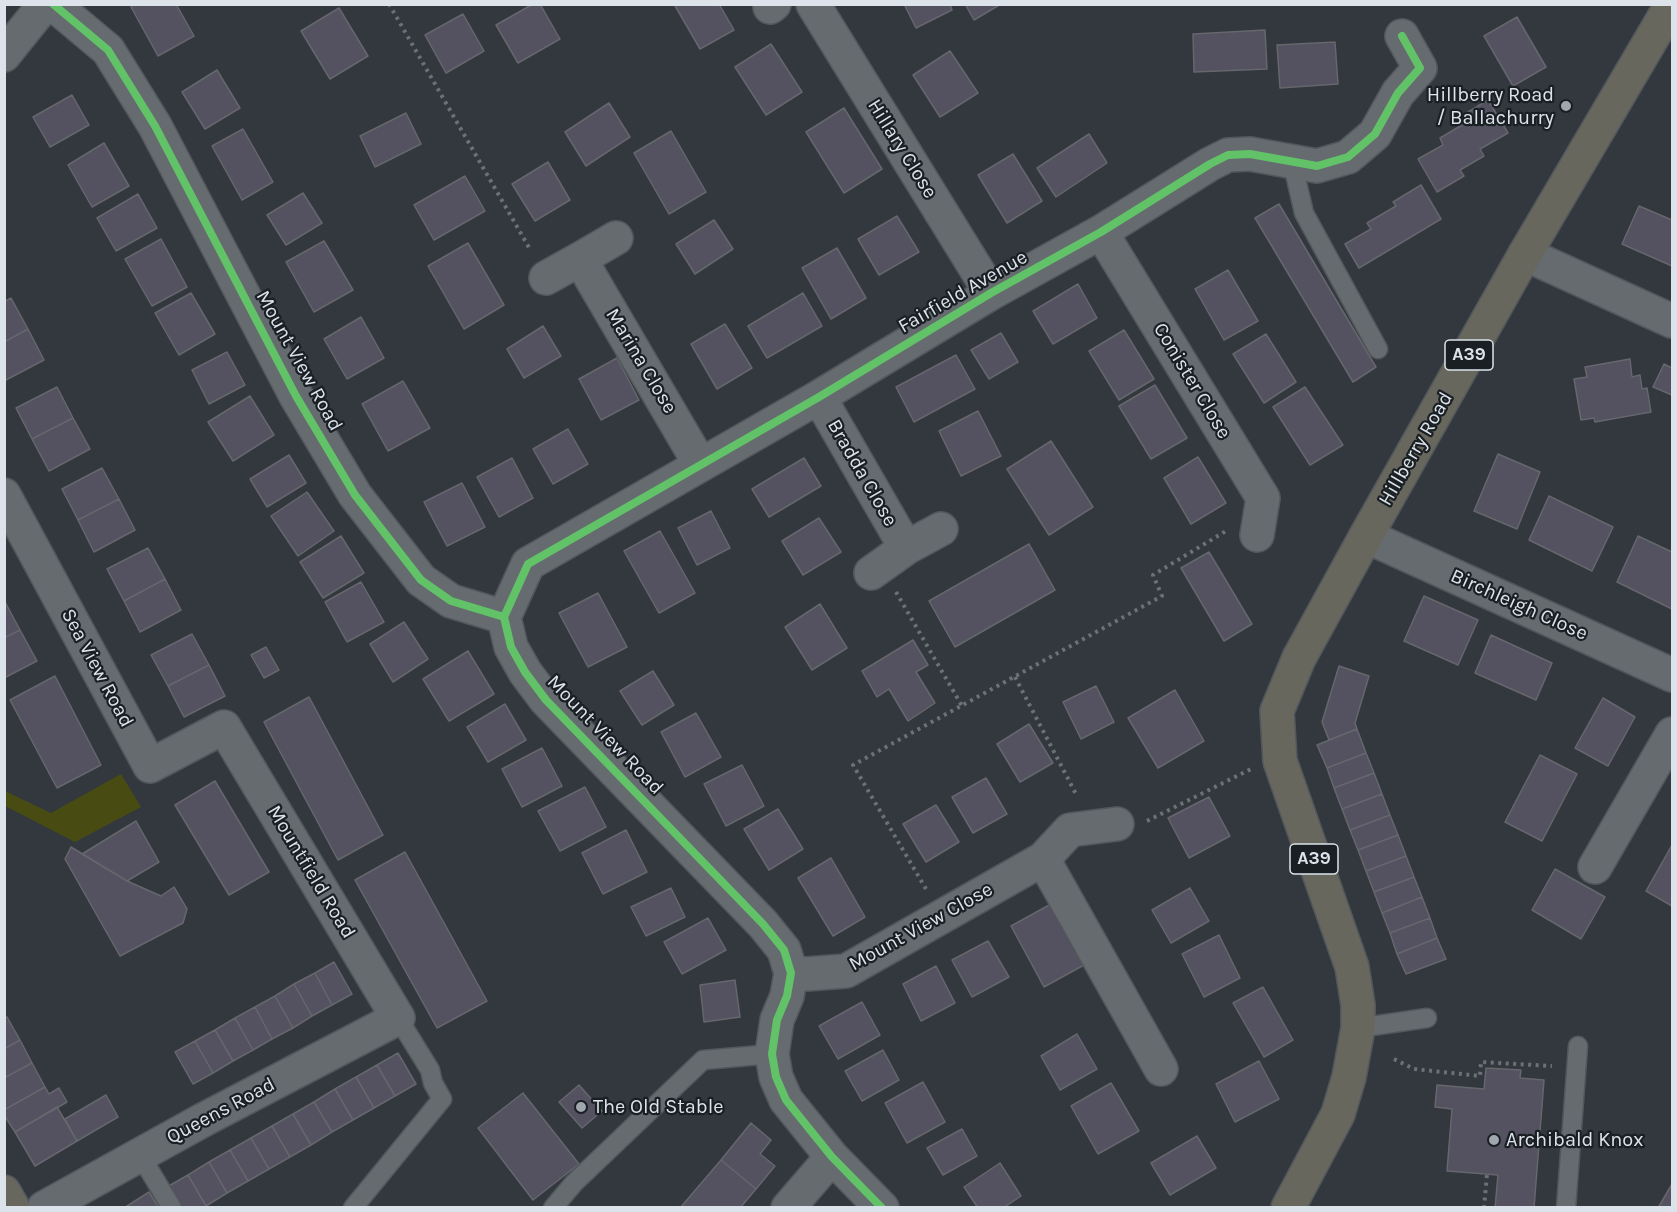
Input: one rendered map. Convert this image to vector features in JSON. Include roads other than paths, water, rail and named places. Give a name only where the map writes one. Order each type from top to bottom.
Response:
[{"type":"highway","name":"Hillberry Road","points":[[1358,1028],[1358,1005],[1352,967],[1280,761],[1277,711],[1299,658],[1366,536],[1525,254],[1672,4]]},
{"type":"highway","name":"A39","points":[[1291,1206],[1338,1114],[1349,1077],[1358,1028]]},
{"type":"highway","points":[[4,1192],[14,1208]]},
{"type":"street","points":[[4,55],[45,4]]},
{"type":"street","name":"Mount View Road","points":[[53,4],[108,50],[156,126],[296,396],[355,495],[421,580],[451,601],[504,617],[511,647],[525,672],[546,700],[763,924],[784,950],[792,973]]},
{"type":"street","name":"Hillary Close","points":[[813,4],[991,293]]},
{"type":"street","name":"Fairfield Avenue","points":[[504,617],[528,564],[819,397],[991,293],[1101,232],[1210,164],[1228,156],[1250,154],[1317,166],[1348,157],[1375,134],[1398,93],[1420,68],[1402,36]]},
{"type":"street","name":"Conister Close","points":[[1101,232],[1263,498],[1258,530]]},
{"type":"street","points":[[546,278],[616,238]]},
{"type":"street","points":[[1525,254],[1672,321]]},
{"type":"street","name":"Marina Close","points":[[580,259],[700,464]]},
{"type":"street","name":"Bradda Close","points":[[819,397],[886,562],[941,529]]},
{"type":"street","name":"Sea View Road","points":[[4,495],[150,766],[224,727]]},
{"type":"street","name":"Birchleigh Close","points":[[1366,536],[1672,675]]},
{"type":"street","name":"Mountfield Road","points":[[224,727],[398,1018]]},
{"type":"street","points":[[1596,868],[1672,734]]},
{"type":"street","name":"Mount View Close","points":[[792,973],[807,975],[846,971],[1043,858],[1070,830],[1105,826]]},
{"type":"street","points":[[1043,858],[1161,1069]]},
{"type":"street","points":[[792,973],[787,996],[777,1020],[772,1054],[776,1077],[786,1100],[832,1158],[882,1208]]},
{"type":"street","name":"Queens Road","points":[[44,1208],[398,1018]]},
{"type":"street","points":[[788,1208],[832,1158]]},
{"type":"lane","points":[[1292,161],[1304,213],[1378,349]]},
{"type":"lane","points":[[353,1208],[442,1099],[433,1083],[430,1070],[398,1018]]},
{"type":"lane","points":[[1358,1028],[1427,1018]]},
{"type":"lane","points":[[1566,1208],[1578,1046]]},
{"type":"lane","points":[[553,1208],[591,1167],[703,1060],[772,1054]]},
{"type":"lane","points":[[140,1155],[172,1208]]},
{"type":"place","name":"Hillberry Road / Ballachurry","points":[[1566,106]]},
{"type":"place","name":"The Old Stable","points":[[581,1107]]},
{"type":"place","name":"Archibald Knox","points":[[1494,1140]]}]
